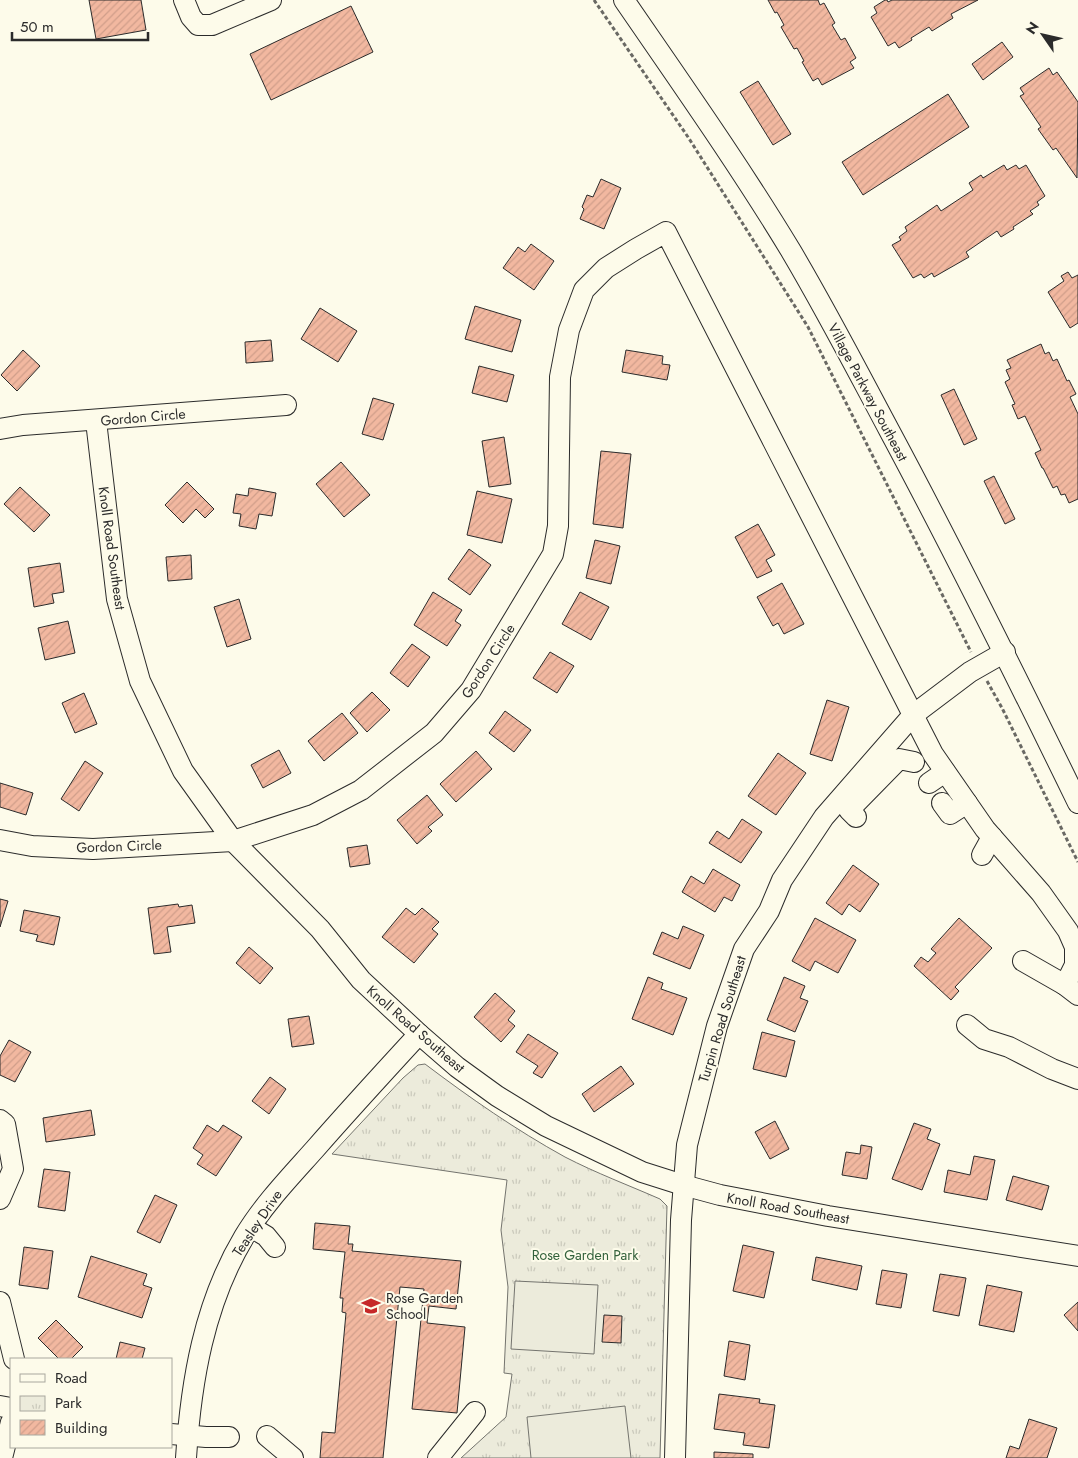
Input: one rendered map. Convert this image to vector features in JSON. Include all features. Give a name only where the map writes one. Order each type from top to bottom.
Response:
[{"type":"street","points":[[184,0],[191,17],[198,25],[212,25],[271,0]]},
{"type":"street","name":"Village Parkway Southeast","points":[[624,0],[714,129],[792,253],[870,394],[1005,652],[1078,803]]},
{"type":"street","name":"Gordon Circle","points":[[0,840],[32,846],[93,849],[233,842],[313,815],[361,790],[434,733],[471,690],[553,554],[558,526],[560,377],[568,330],[584,290],[606,268],[636,248],[666,232],[913,715]]},
{"type":"street","name":"Gordon Circle","points":[[0,429],[23,425],[286,405]]},
{"type":"street","name":"Knoll Road Southeast","points":[[96,420],[117,598],[140,681],[183,771],[233,842],[320,930],[361,980],[419,1034],[497,1096],[546,1126],[642,1172],[720,1195],[828,1216],[1078,1256]]},
{"type":"street","name":"Turpin Road Southeast","points":[[675,1458],[683,1185],[687,1145],[717,1026],[744,949],[768,911],[782,880],[824,817],[913,715],[979,667],[1005,652]]},
{"type":"street","points":[[913,715],[932,754],[937,778],[967,803],[992,837],[1041,893],[1068,931],[1075,947],[1072,990],[1022,962]]},
{"type":"street","points":[[856,817],[849,810],[899,759],[914,762]]},
{"type":"street","points":[[946,809],[967,803]]},
{"type":"street","points":[[982,855],[992,837]]},
{"type":"street","points":[[967,1025],[984,1039],[1009,1046],[1052,1069],[1078,1079]]},
{"type":"street","name":"Teasley Drive","points":[[186,1458],[179,1434],[203,1338],[218,1290],[231,1261],[251,1227],[287,1179],[419,1034]]},
{"type":"street","points":[[0,1120],[5,1124],[13,1169],[0,1199]]},
{"type":"street","points":[[251,1227],[266,1236],[275,1247]]},
{"type":"street","points":[[0,1302],[14,1358]]},
{"type":"street","points":[[438,1458],[475,1412]]},
{"type":"street","points":[[2,1458],[10,1426]]},
{"type":"street","points":[[179,1434],[228,1438]]},
{"type":"street","points":[[268,1436],[293,1458]]},
{"type":"path","points":[[594,0],[688,137],[808,327],[964,640],[1002,708],[1078,862]]},
{"type":"green space","name":"Rose Garden Park","points":[[425,1064],[494,1113],[547,1147],[588,1168],[660,1199],[667,1206],[660,1458],[461,1458],[506,1417],[512,1374],[504,1373],[508,1287],[501,1230],[507,1180],[332,1154],[403,1078],[418,1065]]},
{"type":"green space","points":[[515,1281],[598,1285],[594,1354],[511,1349]]},
{"type":"green space","points":[[625,1406],[631,1458],[531,1458],[527,1417]]},
{"type":"building","points":[[89,0],[141,0],[146,30],[96,39]]},
{"type":"building","points":[[768,0],[818,0],[820,5],[824,3],[835,23],[832,25],[841,40],[845,38],[856,58],[850,62],[854,68],[822,85],[818,78],[813,81],[802,62],[804,61],[797,48],[794,49],[781,27],[784,25],[777,12],[775,13]]},
{"type":"building","points":[[885,0],[888,2],[892,0],[978,0],[951,14],[953,18],[932,31],[929,27],[899,48],[895,42],[888,46],[871,17],[877,13],[874,7]]},
{"type":"building","points":[[351,6],[373,52],[271,100],[250,54]]},
{"type":"building","points":[[1002,42],[1013,57],[983,80],[972,64]]},
{"type":"building","points":[[1049,68],[1053,75],[1057,72],[1078,102],[1077,178],[1056,148],[1053,150],[1038,129],[1041,127],[1020,96],[1024,94],[1020,88]]},
{"type":"building","points":[[758,81],[791,134],[773,145],[740,92]]},
{"type":"building","points":[[948,94],[969,127],[863,195],[842,162]]},
{"type":"building","points":[[1004,165],[1007,170],[1016,165],[1019,169],[1026,165],[1045,196],[1037,202],[1039,205],[1030,211],[1033,214],[1001,237],[997,231],[966,252],[969,257],[934,277],[932,273],[924,278],[921,274],[913,278],[892,245],[901,240],[899,237],[907,231],[905,227],[937,205],[941,211],[973,190],[969,183],[981,175],[983,178]]},
{"type":"building","points":[[601,179],[621,188],[604,229],[580,219],[587,195],[593,197]]},
{"type":"building","points":[[531,244],[554,261],[534,290],[503,268],[518,247],[525,252]]},
{"type":"building","points":[[1068,272],[1072,278],[1078,275],[1078,323],[1070,328],[1048,292],[1064,281],[1061,276]]},
{"type":"building","points":[[475,306],[521,320],[512,352],[465,339]]},
{"type":"building","points":[[320,308],[357,331],[338,362],[301,339]]},
{"type":"building","points":[[271,340],[273,361],[246,363],[245,342]]},
{"type":"building","points":[[1041,344],[1045,354],[1049,352],[1053,361],[1057,359],[1067,381],[1069,380],[1076,394],[1070,397],[1078,414],[1078,499],[1069,503],[1065,494],[1061,495],[1057,486],[1053,488],[1042,468],[1035,453],[1041,450],[1025,416],[1018,419],[1012,405],[1015,404],[1005,382],[1010,379],[1006,370],[1011,368],[1007,360]]},
{"type":"building","points":[[23,350],[40,366],[17,391],[1,375]]},
{"type":"building","points":[[626,350],[663,356],[662,364],[670,365],[667,380],[622,372]]},
{"type":"building","points":[[479,366],[514,375],[507,402],[472,393]]},
{"type":"building","points":[[954,389],[977,439],[964,445],[941,395]]},
{"type":"building","points":[[373,398],[394,404],[383,440],[362,434]]},
{"type":"building","points":[[504,437],[511,484],[489,487],[482,441]]},
{"type":"building","points":[[601,451],[631,454],[623,528],[593,524]]},
{"type":"building","points":[[341,462],[370,495],[344,517],[316,484]]},
{"type":"building","points":[[994,476],[1015,519],[1005,524],[984,481]]},
{"type":"building","points":[[187,482],[214,509],[205,518],[196,509],[183,523],[165,505]]},
{"type":"building","points":[[20,487],[50,515],[34,532],[4,504]]},
{"type":"building","points":[[249,488],[276,493],[272,516],[259,514],[256,529],[239,526],[241,514],[233,513],[236,494],[248,496]]},
{"type":"building","points":[[477,491],[512,499],[502,543],[467,535]]},
{"type":"building","points":[[758,524],[775,555],[766,560],[772,571],[757,578],[735,537]]},
{"type":"building","points":[[595,540],[620,546],[611,584],[586,578]]},
{"type":"building","points":[[469,549],[491,565],[470,595],[448,579]]},
{"type":"building","points":[[191,555],[192,579],[168,581],[166,557]]},
{"type":"building","points":[[60,563],[64,592],[52,594],[54,603],[34,607],[28,568]]},
{"type":"building","points":[[782,583],[804,624],[784,634],[778,623],[773,626],[757,597]]},
{"type":"building","points":[[433,592],[462,610],[455,621],[461,625],[447,646],[414,625]]},
{"type":"building","points":[[580,592],[609,607],[591,640],[562,624]]},
{"type":"building","points":[[239,599],[251,639],[227,647],[214,607]]},
{"type":"building","points":[[68,621],[75,653],[45,660],[38,628]]},
{"type":"building","points":[[412,644],[430,657],[408,687],[390,673]]},
{"type":"building","points":[[550,652],[574,666],[557,693],[533,678]]},
{"type":"building","points":[[372,692],[390,710],[367,732],[350,713]]},
{"type":"building","points":[[84,693],[97,724],[75,733],[62,703]]},
{"type":"building","points":[[827,700],[849,707],[832,761],[810,754]]},
{"type":"building","points":[[505,711],[531,730],[514,752],[489,733]]},
{"type":"building","points":[[342,713],[358,733],[324,761],[308,741]]},
{"type":"building","points":[[279,750],[291,773],[263,788],[251,765]]},
{"type":"building","points":[[476,751],[492,769],[456,802],[440,784]]},
{"type":"building","points":[[778,753],[806,773],[776,815],[748,796]]},
{"type":"building","points":[[85,761],[103,773],[79,811],[61,799]]},
{"type":"building","points":[[0,783],[33,793],[26,815],[0,807]]},
{"type":"building","points":[[427,795],[443,815],[428,827],[432,831],[417,844],[397,820]]},
{"type":"building","points":[[742,819],[762,832],[741,863],[709,843],[717,831],[729,839]]},
{"type":"building","points":[[367,845],[370,864],[350,867],[347,848]]},
{"type":"building","points":[[853,865],[879,884],[860,912],[849,904],[842,915],[826,903]]},
{"type":"building","points":[[713,869],[740,885],[732,901],[724,897],[715,912],[682,892],[691,876],[704,884]]},
{"type":"building","points":[[0,899],[8,901],[0,927]]},
{"type":"building","points":[[178,904],[179,907],[192,905],[195,923],[167,927],[171,952],[154,954],[148,908]]},
{"type":"building","points":[[406,908],[415,915],[422,908],[439,922],[432,929],[438,934],[414,963],[382,937]]},
{"type":"building","points":[[24,910],[60,917],[54,945],[36,941],[38,935],[20,931]]},
{"type":"building","points":[[815,918],[856,940],[838,973],[815,961],[810,971],[792,961]]},
{"type":"building","points":[[959,918],[992,948],[955,987],[959,991],[951,1000],[914,966],[921,957],[928,962],[936,953],[931,949]]},
{"type":"building","points":[[683,926],[704,935],[690,969],[653,954],[662,932],[678,939]]},
{"type":"building","points":[[249,947],[273,968],[260,984],[236,963]]},
{"type":"building","points":[[648,977],[663,983],[661,989],[687,998],[673,1035],[632,1019]]},
{"type":"building","points":[[784,977],[805,986],[800,998],[808,1001],[795,1032],[767,1020]]},
{"type":"building","points":[[495,993],[515,1011],[508,1020],[515,1026],[501,1042],[474,1017]]},
{"type":"building","points":[[309,1016],[314,1044],[292,1047],[288,1019]]},
{"type":"building","points":[[762,1032],[795,1041],[786,1077],[753,1069]]},
{"type":"building","points":[[528,1034],[558,1053],[542,1078],[533,1073],[538,1066],[516,1052]]},
{"type":"building","points":[[9,1040],[31,1052],[15,1082],[0,1075],[0,1056]]},
{"type":"building","points":[[621,1066],[634,1084],[594,1112],[582,1094]]},
{"type":"building","points":[[270,1077],[286,1089],[269,1114],[252,1101]]},
{"type":"building","points":[[91,1110],[95,1135],[46,1142],[43,1118]]},
{"type":"building","points":[[775,1121],[789,1149],[770,1159],[755,1132]]},
{"type":"building","points":[[914,1123],[931,1129],[927,1139],[940,1144],[922,1190],[892,1179]]},
{"type":"building","points":[[207,1125],[218,1132],[223,1125],[242,1137],[216,1176],[197,1164],[203,1155],[193,1148]]},
{"type":"building","points":[[861,1145],[872,1147],[867,1179],[842,1175],[846,1152],[860,1154]]},
{"type":"building","points":[[974,1156],[995,1160],[987,1200],[944,1192],[948,1170],[970,1175]]},
{"type":"building","points":[[44,1169],[70,1172],[65,1211],[38,1207]]},
{"type":"building","points":[[1013,1176],[1049,1186],[1042,1210],[1006,1200]]},
{"type":"building","points":[[155,1195],[177,1205],[160,1243],[137,1232]]},
{"type":"building","points":[[315,1223],[350,1226],[348,1244],[353,1244],[352,1251],[461,1261],[456,1309],[429,1306],[427,1323],[465,1327],[457,1413],[412,1409],[424,1289],[400,1287],[383,1458],[320,1458],[322,1432],[335,1433],[346,1313],[342,1312],[343,1298],[340,1298],[345,1252],[313,1249]]},
{"type":"building","points":[[743,1245],[774,1252],[764,1298],[733,1291]]},
{"type":"building","points":[[24,1247],[53,1251],[48,1289],[19,1285]]},
{"type":"building","points":[[91,1256],[147,1274],[143,1285],[152,1288],[142,1318],[78,1297]]},
{"type":"building","points":[[816,1257],[862,1266],[857,1290],[812,1280]]},
{"type":"building","points":[[882,1270],[907,1274],[901,1308],[876,1304]]},
{"type":"building","points":[[940,1274],[966,1278],[959,1316],[933,1311]]},
{"type":"building","points":[[987,1285],[1022,1292],[1014,1332],[979,1325]]},
{"type":"building","points":[[1078,1302],[1078,1331],[1064,1315]]},
{"type":"building","points":[[604,1315],[622,1316],[621,1343],[602,1342]]},
{"type":"building","points":[[56,1320],[83,1347],[72,1358],[58,1358],[38,1338]]},
{"type":"building","points":[[729,1341],[750,1345],[745,1380],[724,1376]]},
{"type":"building","points":[[120,1342],[145,1348],[142,1358],[116,1358]]},
{"type":"building","points":[[719,1394],[760,1399],[759,1403],[775,1405],[769,1448],[743,1445],[745,1433],[714,1429]]},
{"type":"building","points":[[1029,1419],[1057,1428],[1047,1458],[1006,1458],[1010,1446],[1019,1449]]},
{"type":"building","points":[[714,1452],[753,1454],[753,1458],[714,1458]]},
{"type":"place","name":"Rose Garden School","points":[[371,1306]]}]
